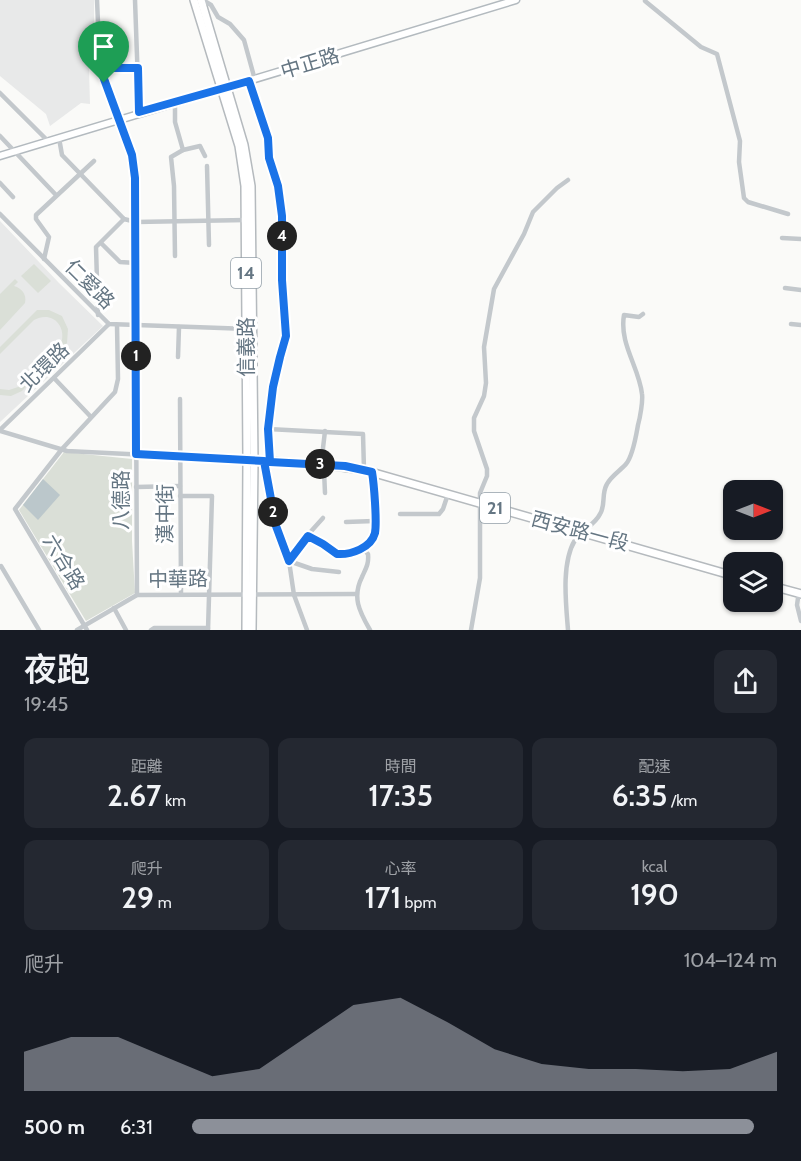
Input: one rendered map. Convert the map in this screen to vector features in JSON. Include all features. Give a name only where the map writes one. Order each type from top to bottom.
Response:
[{"type":"main road","name":"信義路","points":[[194,0],[223,88]]},
{"type":"main road","name":"信義路","points":[[202,0],[243,162],[248,220],[252,630]]},
{"type":"main road","name":"西安路一段","points":[[250,460],[364,470],[723,573]]},
{"type":"main road","points":[[783,589],[801,594]]},
{"type":"main road","name":"信義路","points":[[246,630],[250,594]]},
{"type":"street","name":"八德路","points":[[97,0],[100,68],[132,155],[135,178],[136,595]]},
{"type":"street","points":[[135,0],[139,112]]},
{"type":"street","points":[[202,0],[211,5],[218,16],[230,24],[244,40],[268,138],[269,158],[278,186],[282,216],[282,280],[286,336],[277,367],[268,429],[267,461],[276,526],[289,561],[294,595],[307,630]]},
{"type":"street","name":"中正路","points":[[0,156],[139,112],[516,0]]},
{"type":"street","points":[[645,1],[701,47],[717,54],[740,141],[738,162],[744,198],[748,202],[788,214]]},
{"type":"street","points":[[100,68],[138,68]]},
{"type":"street","points":[[0,93],[48,141]]},
{"type":"street","points":[[175,102],[175,122],[183,150]]},
{"type":"street","points":[[0,136],[56,195]]},
{"type":"street","points":[[58,138],[62,155],[124,219],[136,222],[248,220]]},
{"type":"street","points":[[175,256],[171,157],[183,150],[200,146],[205,156]]},
{"type":"street","points":[[44,259],[49,237],[36,219],[36,215],[94,161]]},
{"type":"street","points":[[207,166],[209,244]]},
{"type":"street","points":[[471,630],[479,590],[480,493],[487,476],[476,439],[474,418],[484,396],[486,384],[484,347],[494,289],[524,234],[533,212],[568,180]]},
{"type":"street","points":[[0,183],[14,197]]},
{"type":"street","name":"仁愛路","points":[[0,214],[109,324],[249,329]]},
{"type":"street","points":[[98,315],[96,248],[124,219]]},
{"type":"street","points":[[782,238],[801,239]]},
{"type":"street","points":[[101,243],[120,262],[136,264]]},
{"type":"street","points":[[785,288],[801,290]]},
{"type":"street","points":[[568,630],[565,581],[575,540],[600,516],[605,488],[615,473],[626,465],[632,449],[642,400],[640,386],[626,346],[622,323],[624,315],[639,317],[643,314]]},
{"type":"street","name":"北環路","points":[[0,431],[109,324]]},
{"type":"street","points":[[790,324],[801,325]]},
{"type":"street","points":[[62,449],[115,392],[118,378],[117,325]]},
{"type":"street","points":[[178,357],[179,327]]},
{"type":"street","points":[[54,378],[91,417]]},
{"type":"street","name":"漢中街","points":[[180,399],[181,594]]},
{"type":"street","points":[[268,429],[363,434],[364,470]]},
{"type":"street","name":"西安路一段","points":[[0,431],[62,449],[250,460]]},
{"type":"street","points":[[325,431],[323,465],[325,493]]},
{"type":"street","name":"六合路","points":[[62,449],[15,509],[86,628]]},
{"type":"street","points":[[308,536],[337,554],[351,554],[362,548],[374,536],[372,472]]},
{"type":"street","points":[[136,487],[180,486]]},
{"type":"street","points":[[400,514],[439,514],[448,494]]},
{"type":"street","points":[[151,630],[154,628],[208,629],[212,496],[180,496]]},
{"type":"street","points":[[289,561],[323,518]]},
{"type":"street","points":[[346,522],[374,520]]},
{"type":"street","points":[[362,548],[368,554],[368,563],[356,594],[358,607],[370,630]]},
{"type":"street","points":[[289,561],[312,568],[339,572]]},
{"type":"street","points":[[1,566],[39,630]]},
{"type":"street","name":"中華路","points":[[77,630],[86,628],[136,595],[356,594]]},
{"type":"street","points":[[801,594],[797,604],[801,621]]},
{"type":"street","points":[[114,608],[126,630]]},
{"type":"shaded area","points":[[0,0],[94,0],[94,46],[89,70],[90,104],[81,103],[50,126],[46,114],[0,76]]},
{"type":"shaded area","points":[[0,221],[103,326],[0,422]]},
{"type":"shaded area","points":[[34,264],[51,281],[38,293],[21,276]]},
{"type":"shaded area","points":[[15,279],[18,282],[14,286],[23,292],[25,303],[0,330],[0,294]]},
{"type":"shaded area","points":[[37,310],[49,310],[62,316],[68,329],[67,343],[22,391],[11,396],[0,395],[0,389],[9,390],[18,387],[62,340],[61,328],[55,320],[40,318],[34,320],[0,354],[0,347]]},
{"type":"shaded area","points":[[64,452],[132,459],[132,541],[135,593],[86,621],[19,510]]},
{"type":"shaded area","points":[[43,479],[60,495],[38,520],[23,505]]},
{"type":"route","points":[[100,68],[138,68],[139,112],[249,81],[268,138],[269,158],[278,186],[282,216],[282,280],[286,336],[273,387],[268,429],[270,462],[345,466],[372,472],[374,536],[362,548],[351,554],[332,552],[308,536],[289,561],[276,526],[264,461],[136,454],[135,178],[132,155],[104,83],[100,68]]}]
